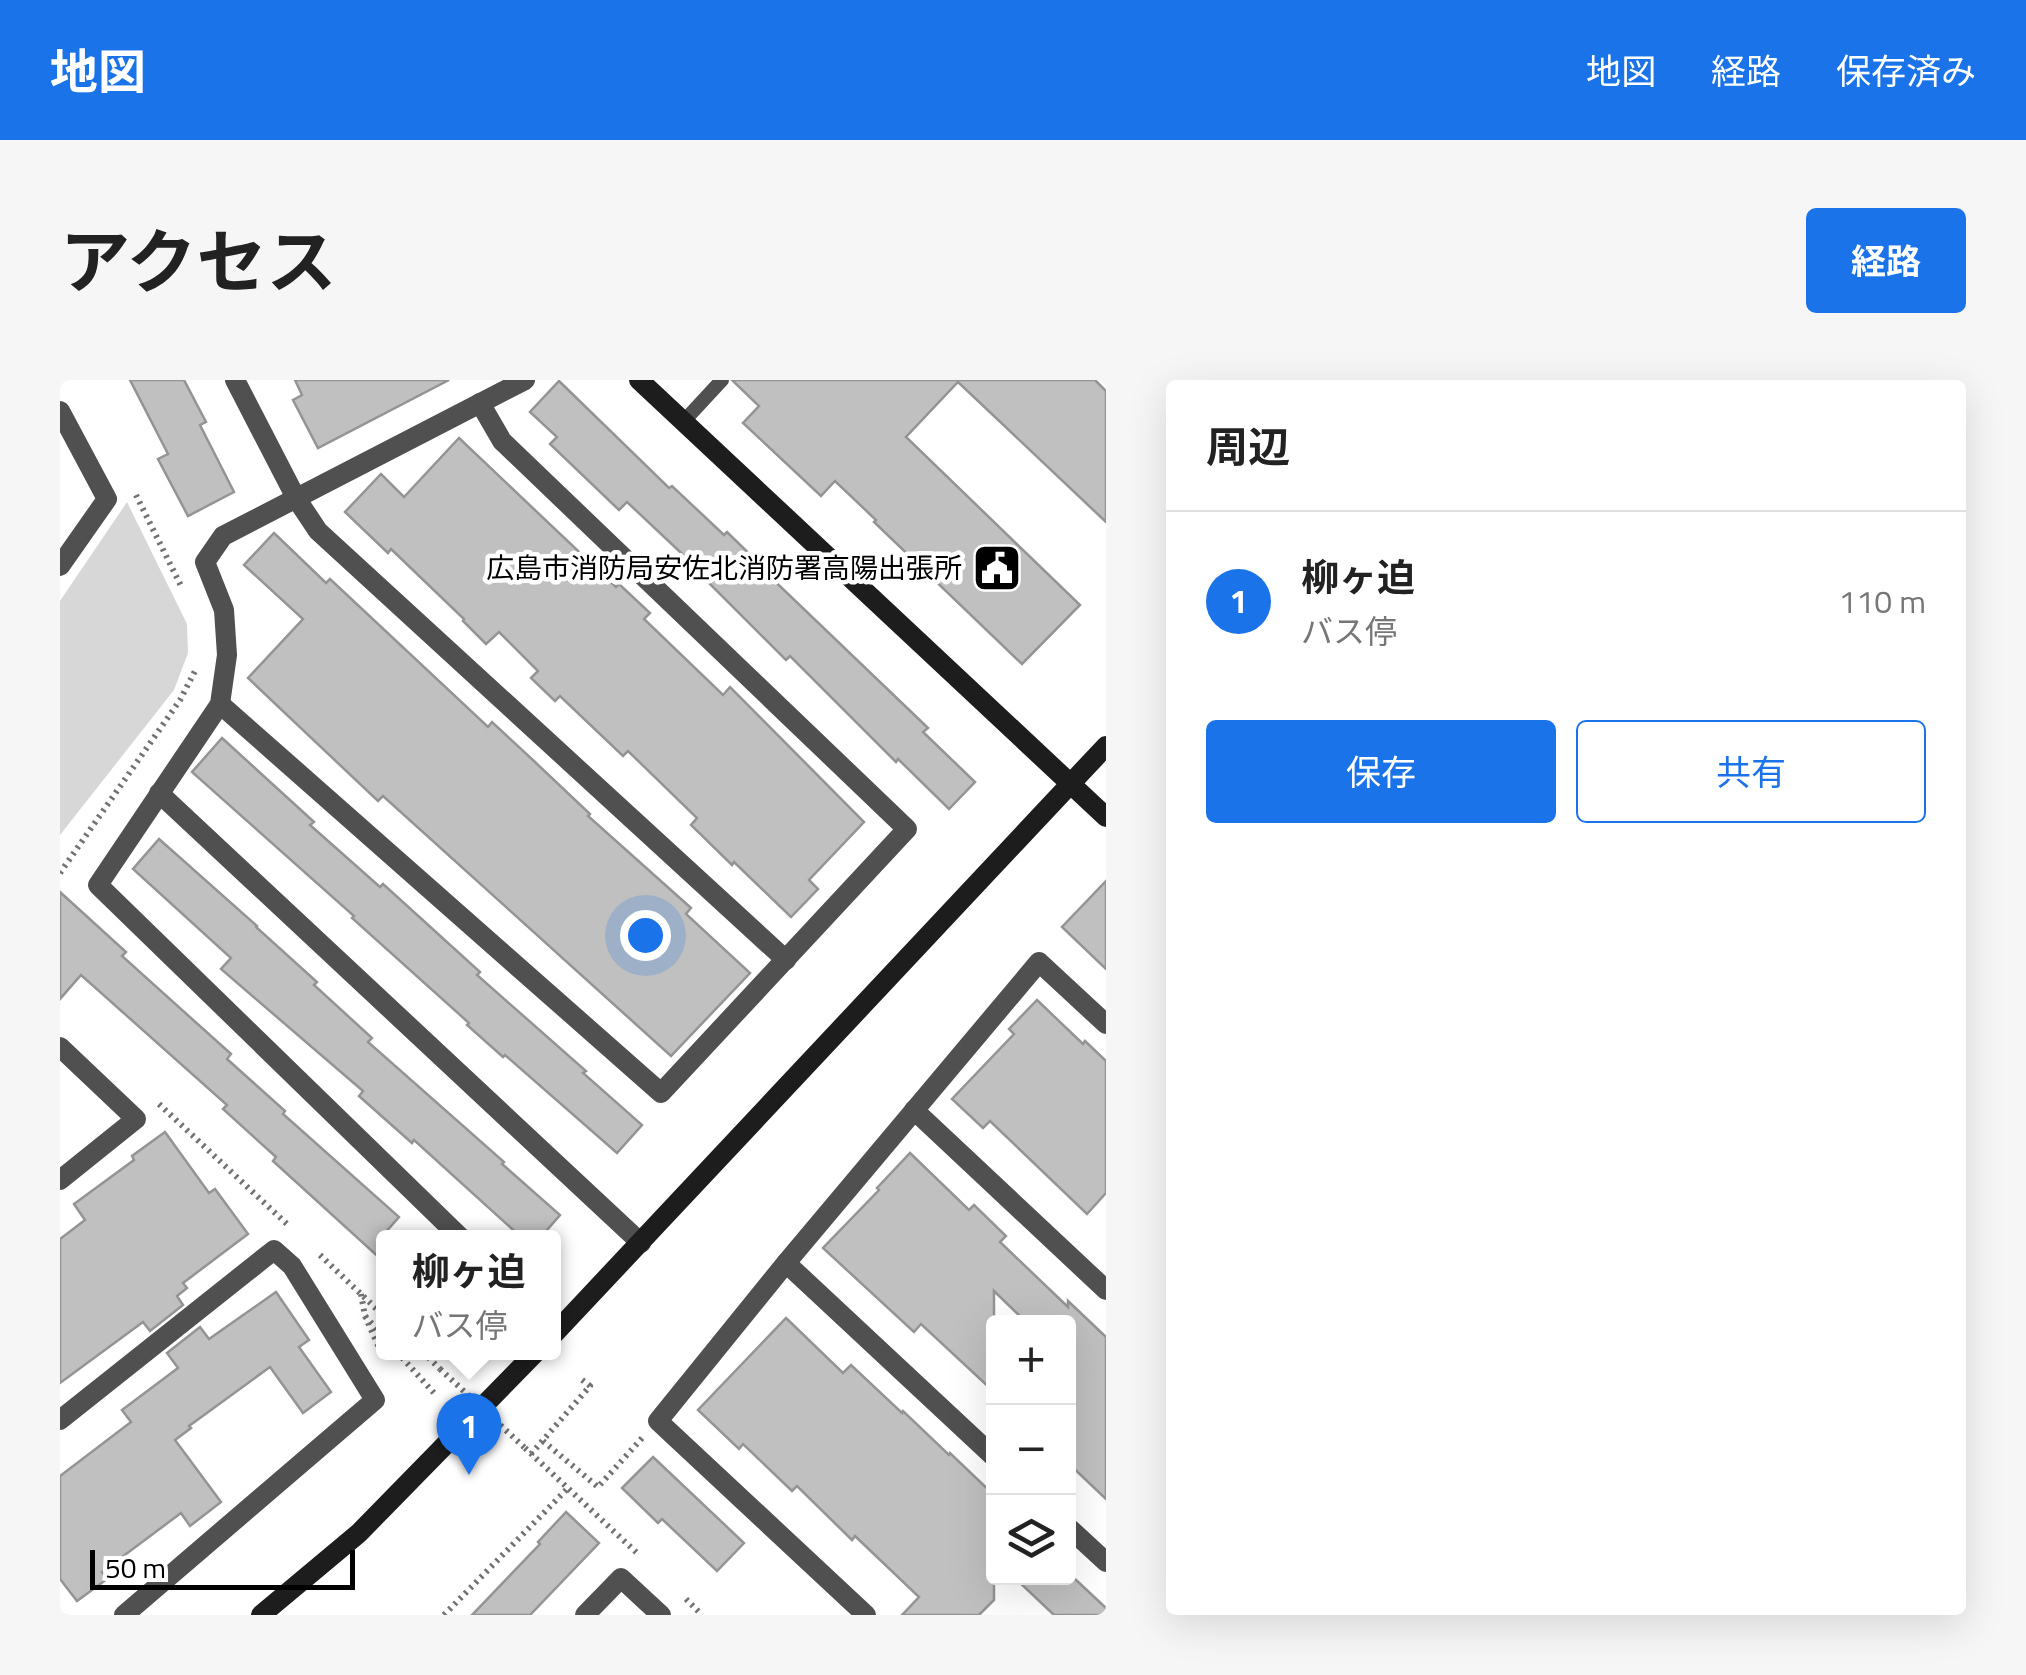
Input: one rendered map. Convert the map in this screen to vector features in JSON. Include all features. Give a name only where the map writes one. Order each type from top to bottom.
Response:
[{"type":"street","points":[[236,380],[296,498],[318,531],[786,960]]},
{"type":"street","points":[[453,1230],[98,885],[220,704],[227,656],[224,610],[205,562],[224,536],[525,380]]},
{"type":"street","points":[[639,380],[1106,817]]},
{"type":"street","points":[[220,704],[661,1094],[907,829],[502,441],[480,403]]},
{"type":"street","points":[[60,411],[107,499],[60,566]]},
{"type":"street","points":[[561,1327],[1106,746]]},
{"type":"street","points":[[160,793],[642,1242]]},
{"type":"street","points":[[866,1615],[658,1421],[1038,962],[1106,1024]]},
{"type":"street","points":[[60,1047],[136,1119],[60,1180]]},
{"type":"street","points":[[914,1110],[1106,1290]]},
{"type":"street","points":[[60,1420],[274,1250],[292,1266],[374,1400],[124,1615]]},
{"type":"street","points":[[786,1263],[986,1450]]},
{"type":"street","points":[[261,1615],[359,1533],[528,1360]]},
{"type":"street","points":[[1076,1534],[1106,1562]]},
{"type":"street","points":[[585,1615],[621,1578],[662,1615]]},
{"type":"lane","points":[[684,421],[722,380]]},
{"type":"path","points":[[136,495],[187,598]]},
{"type":"path","points":[[60,874],[180,700],[197,667]]},
{"type":"path","points":[[146,1092],[289,1226]]},
{"type":"path","points":[[318,1253],[376,1308]]},
{"type":"path","points":[[360,1293],[376,1342]]},
{"type":"path","points":[[365,1316],[376,1328]]},
{"type":"path","points":[[405,1360],[434,1393]]},
{"type":"path","points":[[433,1360],[648,1564]]},
{"type":"path","points":[[528,1451],[543,1441],[590,1386],[581,1379]]},
{"type":"path","points":[[543,1441],[598,1487],[658,1421]]},
{"type":"path","points":[[444,1615],[568,1488]]},
{"type":"path","points":[[675,1590],[702,1615]]},
{"type":"shaded area","points":[[127,502],[187,624],[188,653],[174,690],[60,835],[60,601]]},
{"type":"building","points":[[130,380],[184,380],[206,422],[200,425],[234,492],[188,516],[158,459],[168,454]]},
{"type":"building","points":[[295,380],[449,380],[318,448],[293,400],[302,395]]},
{"type":"building","points":[[732,380],[1095,380],[1106,391],[1106,522],[958,382],[906,437],[1080,605],[1022,664],[835,481],[821,496],[743,423],[759,406]]},
{"type":"building","points":[[559,381],[669,488],[672,486],[724,535],[727,532],[928,728],[923,732],[975,782],[949,809],[790,656],[786,660],[627,502],[619,510],[550,444],[557,437],[530,412]]},
{"type":"building","points":[[459,438],[616,587],[619,584],[650,613],[644,619],[723,695],[730,687],[864,822],[809,880],[818,889],[791,917],[691,825],[697,818],[628,751],[623,756],[560,696],[555,701],[531,678],[538,671],[499,632],[486,644],[391,549],[388,553],[345,512],[381,474],[404,497]]},
{"type":"building","points":[[274,533],[326,583],[330,579],[488,727],[492,722],[588,816],[691,908],[686,914],[750,973],[671,1056],[383,796],[378,801],[248,678],[303,619],[244,565]]},
{"type":"building","points":[[222,738],[314,822],[310,825],[380,887],[383,884],[642,1125],[617,1153],[467,1025],[354,916],[192,772]]},
{"type":"building","points":[[159,839],[317,982],[314,985],[372,1038],[368,1042],[560,1215],[547,1230],[513,1230],[359,1096],[363,1091],[221,969],[231,958],[133,869]]},
{"type":"building","points":[[1106,881],[1106,969],[1062,927]]},
{"type":"building","points":[[60,892],[126,952],[122,956],[231,1054],[227,1059],[285,1111],[283,1114],[399,1217],[388,1230],[376,1230],[376,1255],[273,1161],[276,1157],[223,1109],[227,1105],[81,975],[60,999]]},
{"type":"building","points":[[1037,1000],[1106,1061],[1106,1193],[1087,1214],[990,1121],[983,1128],[952,1099],[1014,1034],[1009,1029]]},
{"type":"building","points":[[165,1132],[209,1193],[215,1189],[248,1234],[183,1283],[187,1288],[177,1296],[183,1305],[150,1331],[143,1322],[60,1383],[60,1239],[85,1220],[74,1204]]},
{"type":"building","points":[[910,1153],[969,1210],[974,1205],[1006,1236],[1000,1242],[1068,1307],[1068,1301],[1106,1337],[1106,1499],[1076,1471],[1076,1315],[1019,1315],[994,1291],[994,1315],[986,1315],[986,1385],[921,1324],[914,1332],[823,1248]]},
{"type":"building","points":[[276,1292],[309,1340],[299,1347],[331,1392],[303,1413],[270,1367],[189,1426],[175,1440],[221,1502],[190,1526],[181,1513],[102,1572],[107,1579],[77,1601],[60,1579],[60,1476],[131,1422],[122,1410],[178,1368],[167,1353],[200,1327],[209,1339]]},
{"type":"building","points":[[786,1318],[843,1373],[851,1365],[986,1487],[986,1585],[994,1585],[994,1600],[979,1615],[902,1615],[919,1597],[797,1486],[792,1491],[743,1444],[739,1449],[698,1410]]},
{"type":"building","points":[[653,1457],[744,1543],[717,1571],[622,1488]]},
{"type":"building","points":[[566,1512],[599,1543],[530,1615],[472,1615],[540,1544]]},
{"type":"building","points":[[1076,1580],[1106,1608],[1106,1615],[1054,1615],[1022,1585],[1076,1585]]},
{"type":"place","name":"広島市消防局安佐北消防署高陽出張所","points":[[997,568]]},
{"type":"place","name":"柳ヶ迫","points":[[469,1475]]}]
